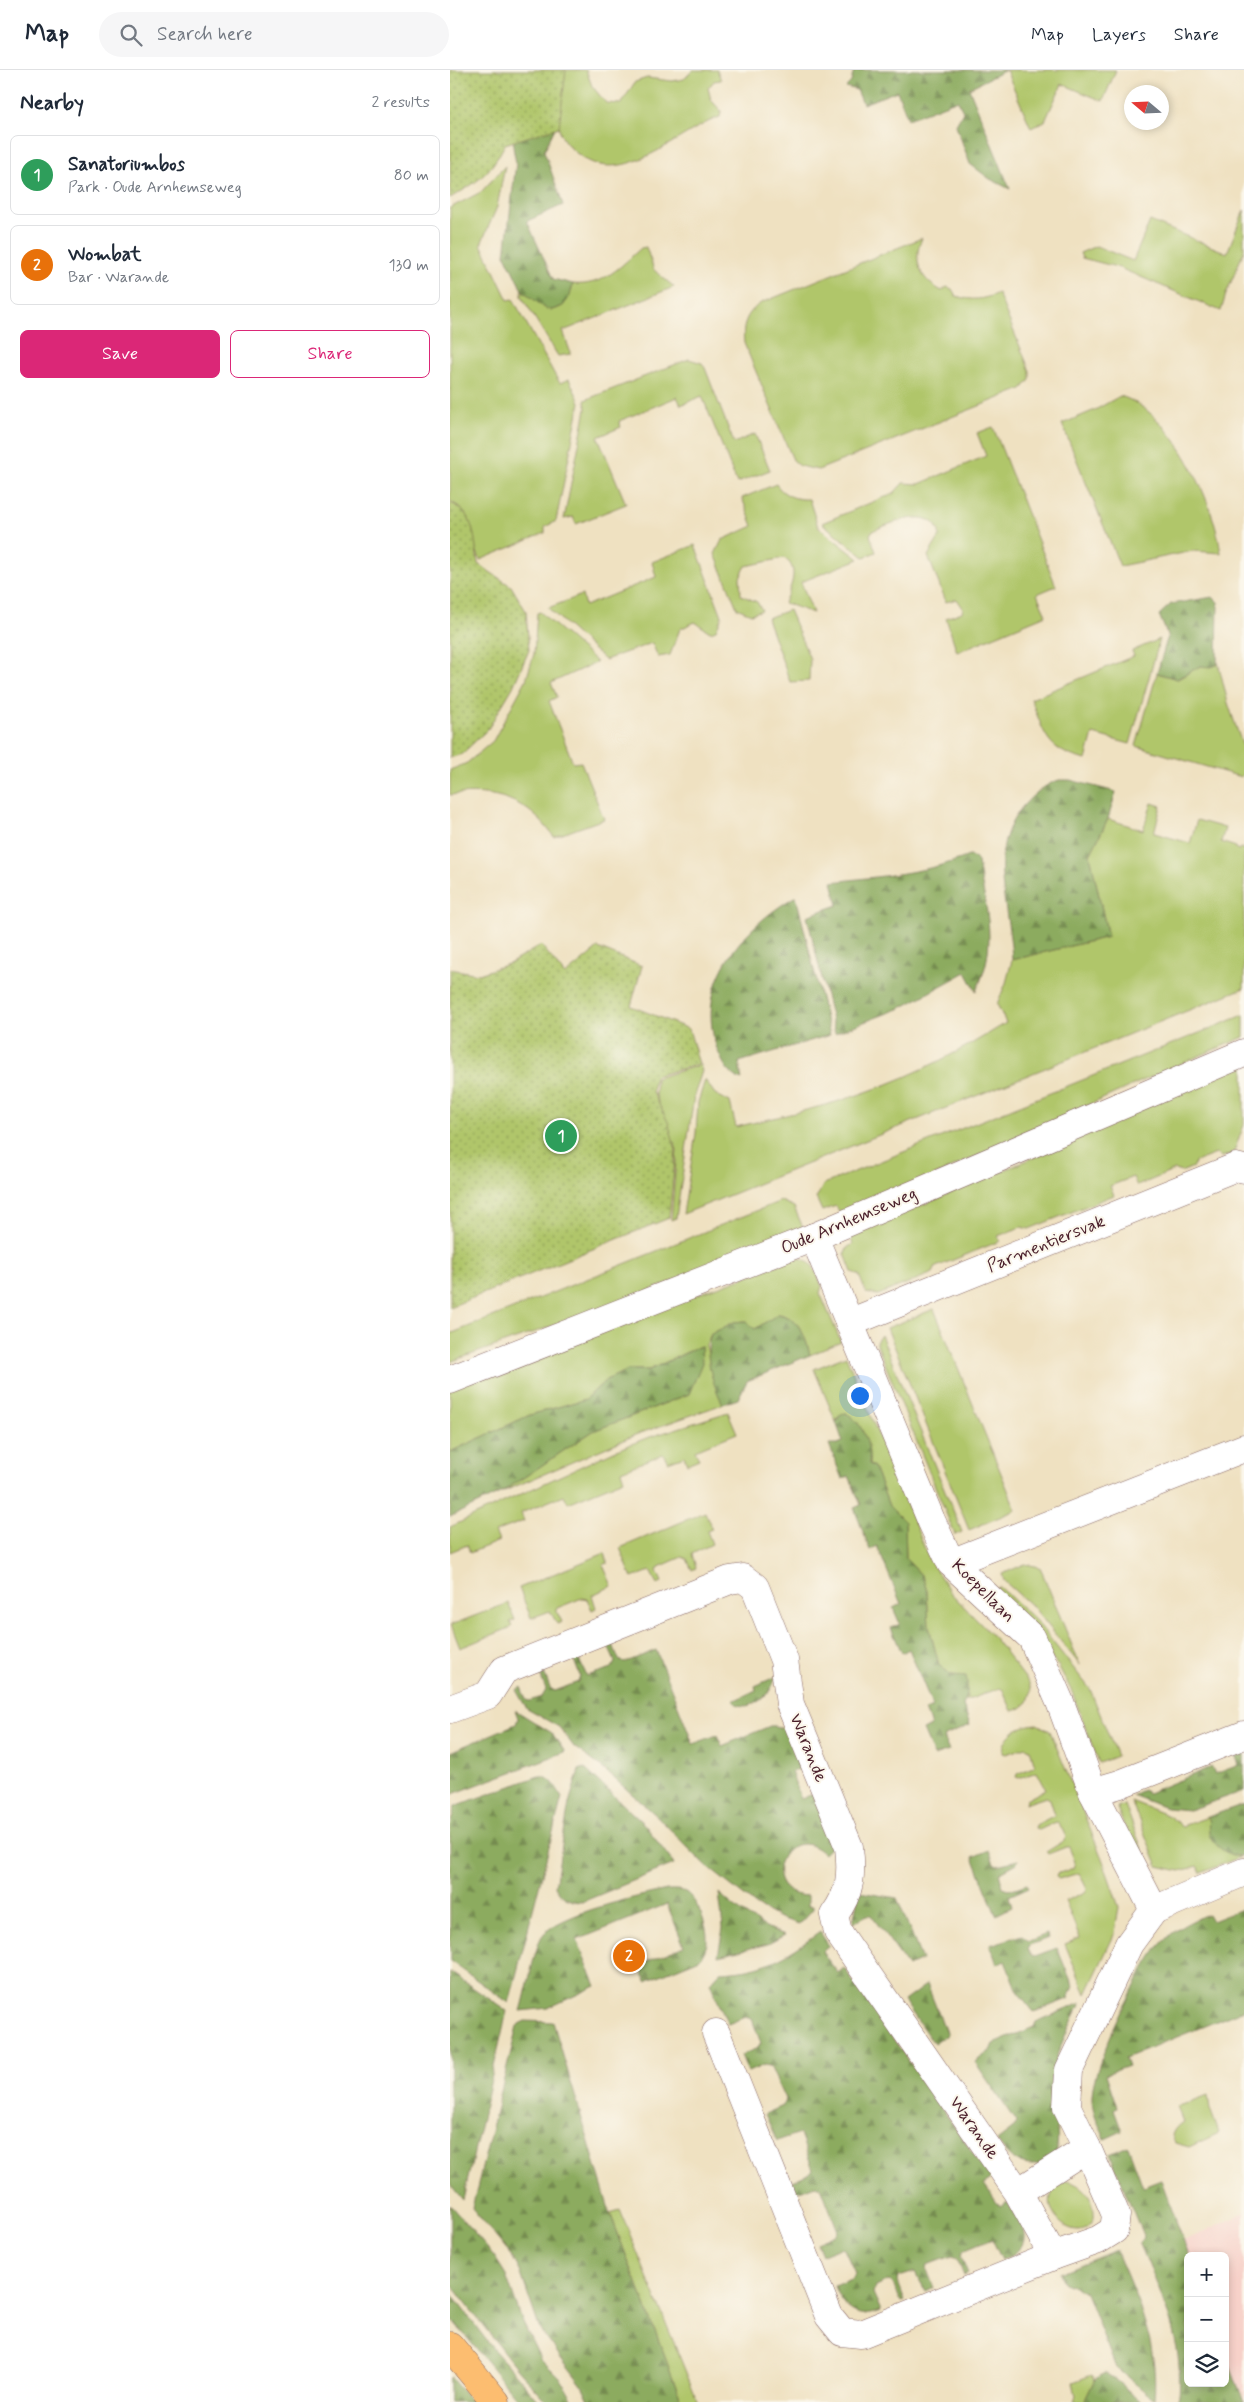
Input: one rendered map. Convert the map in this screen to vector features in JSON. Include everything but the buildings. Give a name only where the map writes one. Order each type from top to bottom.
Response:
[{"type":"main road","points":[[450,2346],[496,2402]]},
{"type":"street","name":"Oude Arnhemseweg","points":[[450,1380],[814,1237],[1244,1053]]},
{"type":"street","name":"Parmentiersvak","points":[[849,1323],[1236,1167],[1244,1169]]},
{"type":"street","name":"Koepellaan","points":[[814,1237],[931,1520],[951,1563],[1032,1638],[1060,1702],[1093,1792],[1154,1910]]},
{"type":"street","points":[[951,1563],[1244,1448]]},
{"type":"street","name":"Warande","points":[[450,1709],[488,1695],[504,1670],[730,1580],[743,1578],[755,1587],[784,1660],[790,1704],[849,1847],[852,1870],[845,1900],[834,1915],[838,1932],[1018,2192],[1053,2256]]},
{"type":"street","points":[[1093,1792],[1120,1784],[1244,1735]]},
{"type":"street","points":[[716,2033],[828,2316],[842,2332],[862,2334],[1053,2256],[1098,2240],[1114,2230],[1116,2215],[1067,2107],[1069,2070],[1129,1944],[1154,1910],[1244,1872]]},
{"type":"street","points":[[1018,2192],[1087,2148]]},
{"type":"shaded area","points":[[1244,2213],[1244,2399],[1229,2360],[1229,2252],[1188,2252],[1184,2241]]},
{"type":"green space","points":[[450,70],[566,70],[559,127],[505,144],[494,163],[482,176],[450,198]]},
{"type":"green space","points":[[562,70],[586,70],[592,86],[606,103],[621,104],[635,82],[647,78],[672,81],[684,79],[693,70],[717,70],[721,80],[714,81],[708,88],[711,100],[721,111],[720,117],[651,154],[632,162],[614,166],[596,164],[572,150],[560,132],[558,114]]},
{"type":"green space","points":[[854,70],[1006,70],[969,88],[1010,189],[990,179],[970,164],[956,125],[963,112],[958,100],[908,119],[897,91],[863,104],[857,90],[846,87],[851,82]]},
{"type":"green space","points":[[1006,70],[1116,70],[1103,101],[1062,84],[1045,121],[1031,128]]},
{"type":"green space","points":[[519,115],[555,128],[544,151],[563,205],[527,221],[553,279],[573,284],[570,296],[563,306],[552,310],[546,309],[522,290],[505,255],[516,163],[513,147]]},
{"type":"green space","points":[[505,166],[497,207],[481,244],[508,300],[513,299],[556,377],[560,383],[569,379],[580,402],[556,521],[545,527],[545,533],[480,560],[461,508],[450,501],[450,208],[481,192]]},
{"type":"green space","points":[[1244,210],[1244,251],[1221,311],[1117,267],[1082,258],[1080,253],[1096,246],[1133,261],[1150,221],[1227,253]]},
{"type":"green space","points":[[922,238],[919,246],[918,262],[923,275],[934,287],[942,291],[947,287],[952,289],[956,296],[967,299],[982,298],[998,293],[1030,371],[1030,380],[1022,389],[818,470],[800,466],[793,460],[744,343],[746,320],[761,303]]},
{"type":"green space","points":[[646,247],[654,270],[674,287],[563,331],[571,354],[558,356],[522,297],[522,290],[545,307],[558,308],[564,304],[569,296],[573,284],[584,284],[602,279],[619,268],[641,248]]},
{"type":"green space","points":[[689,359],[702,363],[705,368],[734,443],[755,434],[770,470],[737,483],[702,396],[681,405],[677,397],[619,421],[621,427],[598,437],[626,504],[576,524],[573,517],[564,519],[586,409],[585,400]]},
{"type":"green space","points":[[1120,396],[1140,405],[1158,420],[1174,439],[1188,461],[1210,509],[1221,553],[1193,551],[1120,566],[1062,424],[1095,410]]},
{"type":"green space","points":[[993,427],[1056,586],[1037,594],[1046,615],[957,652],[946,618],[962,612],[963,608],[957,599],[946,602],[928,556],[940,536],[936,526],[929,520],[910,518],[872,531],[870,535],[876,552],[864,557],[822,523],[894,493],[903,483],[919,484],[986,456],[977,433]]},
{"type":"green space","points":[[776,484],[790,496],[799,499],[809,499],[818,527],[859,559],[801,582],[813,613],[784,603],[793,579],[793,573],[789,562],[784,558],[746,566],[740,577],[741,595],[757,602],[762,610],[751,614],[737,608],[715,554],[722,540],[753,526],[742,498]]},
{"type":"green space","points":[[450,503],[458,507],[469,520],[478,564],[511,586],[526,611],[529,650],[513,687],[488,729],[462,754],[450,758]]},
{"type":"green space","points":[[695,545],[722,616],[716,630],[710,632],[695,622],[680,629],[670,655],[658,657],[652,643],[605,660],[548,608],[582,595],[585,606],[656,577],[652,562]]},
{"type":"green space","points":[[1213,597],[1218,602],[1217,665],[1211,667],[1200,666],[1177,679],[1157,673],[1168,636],[1159,615],[1171,604]]},
{"type":"green space","points":[[789,610],[810,659],[809,681],[790,682],[767,618]]},
{"type":"green space","points":[[540,612],[597,662],[551,683],[557,697],[549,701],[573,763],[581,762],[604,819],[554,837],[533,814],[521,805],[509,800],[481,794],[450,795],[450,770],[467,763],[493,741],[526,680],[534,654],[537,613]]},
{"type":"green space","points":[[1160,639],[1130,744],[1093,734],[1086,760],[1072,756],[1054,746],[1044,731],[1031,699],[1134,656],[1132,651]]},
{"type":"green space","points":[[1218,662],[1228,703],[1244,750],[1244,773],[1241,777],[1136,746],[1157,673],[1178,679],[1200,666],[1216,665]]},
{"type":"green space","points":[[1059,780],[1070,780],[1116,792],[1108,819],[1090,855],[1108,937],[1012,960],[1002,880],[1005,842],[1011,824],[1023,806],[1040,790]]},
{"type":"green space","points":[[1152,803],[1161,806],[1154,833],[1190,843],[1197,820],[1225,828],[1221,842],[1236,847],[1239,850],[1240,848],[1244,849],[1244,988],[683,1214],[696,1133],[698,1102],[705,1080],[715,1094],[730,1102],[736,1127],[836,1102],[887,1084],[939,1061],[1006,1023],[997,1004],[1006,983],[1012,960],[1108,937],[1090,855],[1108,819],[1143,830]]},
{"type":"green space","points":[[969,856],[976,858],[978,862],[989,927],[987,958],[976,991],[966,972],[901,1008],[835,1033],[807,916],[838,905],[832,882],[918,871]]},
{"type":"green space","points":[[796,896],[830,1035],[739,1062],[742,1080],[729,1072],[717,1049],[712,1025],[712,1001],[718,980],[728,959],[741,941],[776,909]]},
{"type":"green space","points":[[541,945],[565,975],[598,948],[642,966],[631,1006],[689,1029],[699,1064],[655,1076],[652,1091],[668,1122],[676,1150],[669,1218],[450,1307],[450,969],[479,974],[511,963]]},
{"type":"green space","points":[[1244,1015],[1244,1037],[1193,1058],[892,1194],[841,1215],[836,1206],[822,1211],[816,1198],[824,1184]]},
{"type":"green space","points":[[1244,1063],[1244,1125],[1233,1154],[1221,1157],[1216,1154],[1195,1162],[1193,1167],[1181,1172],[1175,1170],[1137,1186],[1133,1177],[1110,1186],[1114,1195],[1029,1229],[1021,1227],[998,1236],[1000,1241],[936,1267],[933,1273],[878,1295],[866,1293],[859,1275],[852,1272],[845,1254],[847,1248],[853,1244],[850,1236],[1042,1154]]},
{"type":"green space","points":[[700,1065],[702,1071],[694,1096],[676,1218],[671,1220],[677,1150],[655,1094],[656,1078]]},
{"type":"green space","points":[[781,1201],[794,1207],[804,1230],[612,1305],[450,1362],[450,1334]]},
{"type":"green space","points":[[796,1258],[810,1263],[816,1271],[822,1286],[820,1293],[841,1342],[810,1355],[806,1341],[797,1324],[786,1316],[779,1314],[755,1329],[745,1321],[734,1322],[711,1334],[706,1345],[715,1384],[723,1404],[635,1435],[502,1492],[593,1431],[689,1394],[700,1346],[649,1370],[628,1370],[606,1380],[586,1399],[530,1415],[450,1452],[450,1386]]},
{"type":"green space","points":[[934,1309],[1016,1510],[969,1530],[887,1328]]},
{"type":"green space","points":[[778,1314],[792,1319],[800,1329],[810,1355],[747,1381],[738,1399],[723,1404],[710,1370],[708,1351],[711,1334],[734,1322],[745,1321],[755,1329]]},
{"type":"green space","points":[[881,1335],[962,1532],[955,1535],[876,1342]]},
{"type":"green space","points":[[701,1346],[702,1363],[689,1394],[593,1431],[502,1492],[450,1517],[450,1452],[530,1415],[586,1399],[606,1380],[628,1370],[649,1370]]},
{"type":"green space","points":[[846,1356],[930,1561],[951,1593],[996,1640],[1029,1683],[1031,1691],[1028,1702],[1021,1708],[1012,1711],[1003,1690],[1000,1688],[965,1701],[967,1696],[961,1676],[951,1675],[939,1665],[929,1627],[927,1591],[922,1576],[906,1559],[905,1522],[889,1506],[874,1467],[869,1465],[866,1442],[857,1421],[838,1417],[836,1422],[814,1369]]},
{"type":"green space","points":[[728,1412],[737,1433],[695,1450],[699,1459],[687,1464],[684,1456],[668,1462],[663,1454],[621,1471],[624,1480],[568,1503],[564,1495],[521,1513],[524,1521],[495,1532],[499,1541],[470,1553],[467,1545],[450,1552],[450,1527],[614,1451],[644,1439]]},
{"type":"green space","points":[[845,1413],[857,1422],[861,1428],[869,1450],[869,1464],[874,1467],[889,1506],[905,1522],[906,1559],[922,1576],[927,1591],[929,1627],[939,1665],[951,1675],[966,1676],[967,1691],[963,1705],[970,1725],[945,1736],[944,1740],[949,1751],[934,1756],[923,1730],[931,1726],[925,1710],[933,1707],[909,1649],[902,1653],[891,1628],[900,1624],[893,1608],[901,1604],[877,1546],[870,1550],[854,1508],[861,1505],[849,1476],[842,1479],[829,1444],[843,1442],[836,1422],[841,1414]]},
{"type":"green space","points":[[705,1512],[712,1529],[707,1531],[712,1544],[692,1554],[696,1568],[692,1570],[687,1559],[682,1557],[659,1567],[657,1571],[662,1582],[657,1584],[650,1571],[632,1578],[620,1548]]},
{"type":"green space","points":[[605,1553],[608,1563],[603,1565],[612,1586],[592,1595],[596,1608],[592,1610],[587,1599],[582,1598],[557,1608],[562,1622],[557,1624],[550,1611],[531,1618],[519,1588]]},
{"type":"green space","points":[[1025,1564],[1040,1567],[1080,1665],[1034,1608],[1004,1581],[1002,1574]]},
{"type":"green space","points":[[1000,1587],[1037,1622],[1090,1689],[1117,1756],[1099,1763],[1072,1692],[1059,1667],[993,1590]]},
{"type":"green space","points":[[508,1603],[515,1620],[510,1622],[512,1627],[460,1648],[451,1625]]},
{"type":"green space","points":[[612,1642],[619,1660],[624,1663],[656,1650],[693,1744],[717,1735],[722,1746],[770,1726],[783,1729],[792,1740],[803,1768],[791,1772],[801,1799],[813,1794],[834,1844],[824,1854],[810,1845],[797,1845],[787,1851],[781,1861],[779,1873],[782,1884],[791,1892],[808,1896],[808,1906],[813,1906],[813,1909],[799,1924],[780,1918],[757,1906],[705,1865],[657,1816],[600,1766],[574,1747],[559,1727],[527,1709],[516,1690],[521,1687],[526,1700],[529,1701],[542,1697],[546,1690],[539,1672],[543,1670],[550,1688],[555,1691],[578,1682],[580,1676],[573,1658],[577,1656],[587,1676],[612,1668],[615,1662],[607,1644]]},
{"type":"green space","points":[[775,1677],[770,1690],[759,1701],[745,1706],[733,1701],[756,1690],[755,1686]]},
{"type":"green space","points":[[515,1710],[552,1733],[565,1752],[450,1795],[450,1752],[516,1724],[518,1718]]},
{"type":"green space","points":[[1037,1724],[1050,1731],[1103,1861],[1119,1907],[1115,1933],[1086,1994],[1065,1944],[1080,1938],[1065,1901],[1085,1892],[1087,1889],[1079,1873],[1059,1879],[1056,1877],[1057,1874],[1073,1868],[1075,1862],[1069,1847],[1048,1854],[1046,1852],[1064,1841],[1066,1837],[1059,1823],[1056,1822],[1039,1830],[1035,1828],[1036,1825],[1055,1815],[1050,1799],[1046,1797],[1025,1804],[1026,1800],[1046,1789],[1037,1772],[1019,1778],[1016,1777],[1017,1774],[1035,1766],[1030,1749],[1026,1747],[1006,1754],[1003,1753],[1009,1736],[1025,1726]]},
{"type":"green space","points":[[1244,1754],[1244,1791],[1189,1810],[1166,1808],[1132,1795],[1143,1790],[1148,1793],[1212,1767],[1215,1774],[1239,1765],[1236,1757]]},
{"type":"green space","points":[[584,1768],[645,1825],[674,1864],[582,1902],[566,1898],[555,1886],[569,1803],[579,1770]]},
{"type":"green space","points":[[539,1776],[550,1780],[562,1797],[509,2003],[450,1961],[450,1827],[455,1806]]},
{"type":"green space","points":[[1131,1801],[1169,1816],[1182,1826],[1208,1817],[1213,1838],[1220,1848],[1240,1857],[1201,1873],[1197,1866],[1180,1871],[1158,1866]]},
{"type":"green space","points":[[1244,1804],[1244,1855],[1239,1856],[1228,1853],[1214,1842],[1209,1831],[1208,1817]]},
{"type":"green space","points":[[1125,1805],[1150,1870],[1136,1855],[1117,1808]]},
{"type":"green space","points":[[989,1850],[994,1863],[997,1865],[1018,1860],[1017,1863],[999,1873],[1003,1888],[1009,1890],[1027,1884],[1029,1887],[1009,1896],[1012,1907],[996,1915],[973,1857]]},
{"type":"green space","points":[[667,1890],[680,1890],[687,1893],[698,1908],[707,1934],[706,1948],[700,1959],[646,1981],[639,1965],[684,1946],[667,1904],[577,1940],[596,1986],[548,2008],[521,2011],[539,1942],[542,1936],[551,1928],[581,1913]]},
{"type":"green space","points":[[859,1892],[897,1898],[922,1960],[908,1966],[871,1915],[867,1915],[853,1923]]},
{"type":"green space","points":[[719,1893],[750,1918],[785,1935],[768,1944],[718,1956],[723,1928]]},
{"type":"green space","points":[[1244,1908],[1244,2010],[1125,2058],[1128,2066],[1106,2074],[1117,2107],[1114,2109],[1122,2131],[1105,2139],[1093,2106],[1094,2081],[1119,2018],[1151,1957],[1165,1940],[1176,1930],[1188,1923],[1208,1914],[1212,1921]]},
{"type":"green space","points":[[820,1932],[829,1946],[822,1952],[838,1973],[844,1968],[991,2179],[984,2184],[1000,2207],[1007,2202],[1018,2219],[1024,2234],[1020,2248],[1002,2260],[992,2239],[963,2251],[961,2256],[968,2274],[964,2276],[957,2258],[952,2256],[928,2265],[927,2270],[934,2288],[926,2292],[915,2272],[899,2277],[898,2282],[905,2301],[902,2302],[892,2282],[888,2281],[875,2287],[873,2293],[881,2311],[873,2314],[858,2313],[852,2310],[841,2301],[837,2294],[834,2286],[853,2278],[855,2273],[844,2249],[840,2248],[822,2255],[817,2243],[836,2235],[838,2231],[821,2187],[815,2185],[797,2192],[792,2181],[810,2173],[813,2169],[800,2135],[796,2134],[777,2141],[765,2114],[783,2106],[785,2099],[770,2066],[764,2065],[748,2072],[741,2055],[758,2048],[761,2043],[752,2019],[745,2017],[728,2024],[710,1983],[720,1972],[750,1969],[784,1956]]},
{"type":"green space","points":[[1047,1934],[1048,1938],[1030,1945],[1028,1949],[1031,1955],[1035,1956],[1057,1948],[1073,1986],[1068,1999],[1034,2012],[1017,1991],[1005,1961],[997,1964],[990,1945],[1022,1935],[1029,1941]]},
{"type":"green space","points":[[450,1972],[507,2011],[463,2200],[450,2184]]},
{"type":"green space","points":[[927,1984],[947,2035],[934,2044],[904,2001]]},
{"type":"green space","points":[[1081,2003],[1061,2044],[1052,2074],[1051,2093],[1058,2140],[1056,2149],[1053,2156],[1045,2162],[1034,2165],[1022,2164],[1008,2155],[997,2141],[1015,2127],[1016,2122],[975,2062],[990,2051],[993,2044],[1034,2027],[1036,2022]]},
{"type":"green space","points":[[525,2021],[553,2022],[610,2213],[682,2402],[590,2402],[582,2385],[540,2330],[520,2271],[513,2258],[472,2208],[517,2027]]},
{"type":"green space","points":[[1208,2095],[1210,2109],[1219,2133],[1189,2147],[1175,2143],[1172,2135],[1176,2127],[1183,2122],[1177,2107]]},
{"type":"green space","points":[[1128,2146],[1143,2187],[1161,2180],[1188,2252],[1184,2252],[1184,2387],[1229,2387],[1229,2363],[1244,2402],[1178,2402],[1179,2360],[1170,2320],[1139,2242],[1144,2238],[1110,2154]]},
{"type":"green space","points":[[1063,2181],[1075,2184],[1089,2196],[1094,2216],[1093,2221],[1088,2227],[1080,2230],[1071,2229],[1062,2224],[1051,2208],[1050,2199],[1054,2190]]},
{"type":"green space","points":[[450,2205],[494,2256],[506,2275],[522,2321],[540,2358],[559,2377],[574,2402],[547,2402],[517,2369],[450,2283]]},
{"type":"green space","points":[[620,2210],[698,2402],[682,2402],[610,2213]]},
{"type":"green space","points":[[1116,2250],[1139,2304],[1150,2341],[1155,2379],[1154,2399],[1116,2368],[1086,2293],[1064,2283],[1060,2273]]},
{"type":"green space","points":[[450,2292],[493,2349],[540,2402],[520,2402],[450,2317]]},
{"type":"green space","points":[[1107,2373],[1142,2402],[1084,2402],[1095,2379]]},
{"type":"green space","points":[[1092,2375],[1095,2379],[1084,2402],[1074,2402],[1076,2396],[1073,2382]]},
{"type":"green space","points":[[450,2377],[472,2402],[450,2402]]},
{"type":"place","name":"Sanatoriumbos","points":[[561,1136]]},
{"type":"place","name":"Wombat","points":[[629,1956]]}]
